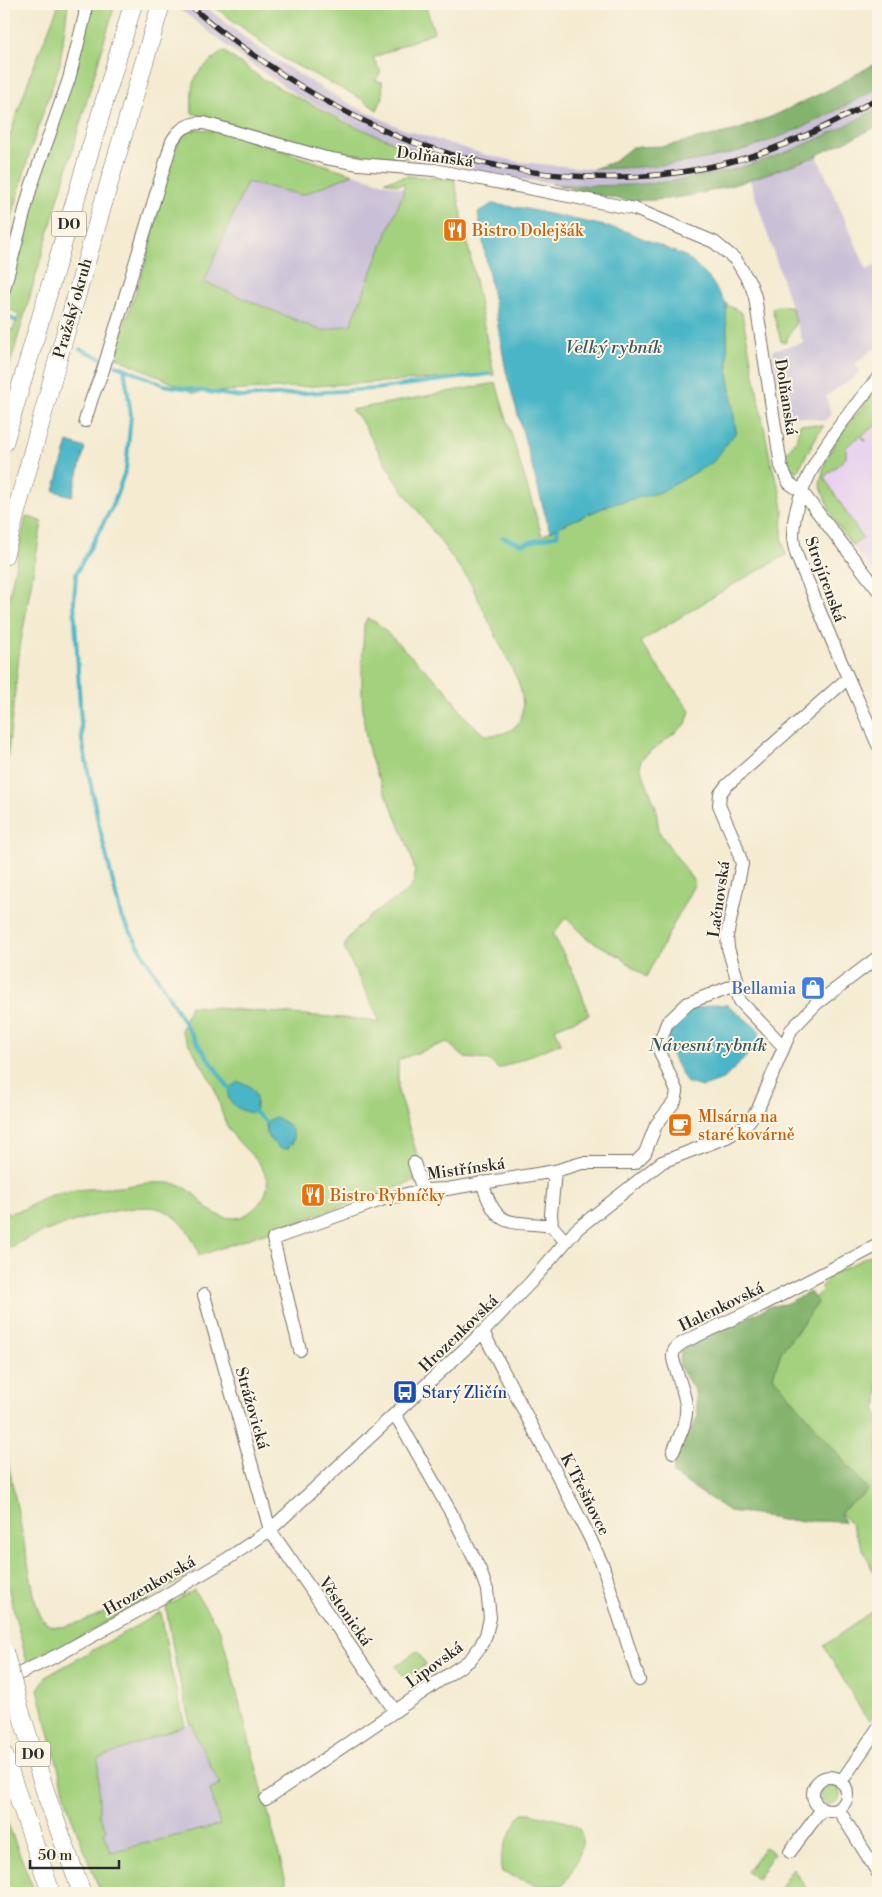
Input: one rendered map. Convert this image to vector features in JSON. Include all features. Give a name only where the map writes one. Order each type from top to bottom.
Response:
[{"type":"highway","name":"Pražský okruh","points":[[4,443],[132,4]]},
{"type":"highway","name":"Pražský okruh","points":[[4,556],[58,359],[161,4]]},
{"type":"highway","name":"D0","points":[[4,1651],[47,1797],[82,1893]]},
{"type":"highway","name":"D0","points":[[4,1755],[51,1893]]},
{"type":"street","points":[[4,289],[31,187],[69,78],[85,15],[84,4]]},
{"type":"street","name":"Dolňanská","points":[[85,421],[103,370],[172,141],[178,132],[186,126],[194,123],[204,123],[326,158],[359,164],[434,170],[635,209],[714,242],[736,260],[751,285],[755,297],[781,466],[789,483],[802,492],[878,590]]},
{"type":"street","name":"Strojírenská","points":[[878,378],[830,438],[802,492],[793,536],[795,549],[878,745]]},
{"type":"street","name":"Lačnovská","points":[[783,1046],[740,1001],[735,985],[737,979],[728,948],[727,936],[742,864],[736,842],[719,808],[718,801],[720,794],[726,786],[848,678]]},
{"type":"street","name":"Hrozenkovská","points":[[4,1681],[58,1655],[161,1598],[227,1559],[270,1530],[483,1332],[530,1283],[577,1229],[662,1162],[727,1137],[745,1126],[758,1110],[791,1030],[816,1004],[878,956]]},
{"type":"street","points":[[644,1176],[635,1163],[645,1153],[656,1125],[675,1101],[677,1092],[660,1052],[660,1042],[667,1023],[688,1003],[735,985]]},
{"type":"street","points":[[414,1163],[423,1190]]},
{"type":"street","name":"Mistřínská","points":[[300,1350],[273,1239],[381,1200],[423,1190],[446,1189],[555,1171],[582,1163],[635,1163]]},
{"type":"street","points":[[555,1171],[551,1214],[552,1226],[566,1241]]},
{"type":"street","points":[[482,1182],[493,1211],[509,1222],[552,1226]]},
{"type":"street","name":"Halenkovská","points":[[673,1452],[685,1420],[686,1410],[673,1358],[673,1352],[676,1348],[684,1342],[756,1308],[878,1245]]},
{"type":"street","name":"Strážovická","points":[[204,1295],[270,1530]]},
{"type":"street","name":"K Třešňovce","points":[[483,1332],[603,1566],[639,1680]]},
{"type":"street","name":"Lipovská","points":[[266,1799],[470,1660],[483,1642],[490,1618],[488,1594],[480,1570],[437,1485],[395,1414]]},
{"type":"street","name":"Věstonická","points":[[270,1530],[395,1711]]},
{"type":"street","points":[[841,1782],[878,1728]]},
{"type":"street","points":[[827,1778],[837,1779],[841,1782],[846,1789],[846,1799],[838,1809],[827,1811],[822,1809],[815,1802],[815,1787],[827,1778]]},
{"type":"street","points":[[790,1852],[822,1809]]},
{"type":"street","points":[[838,1809],[878,1873]]},
{"type":"shaded area","points":[[174,4],[202,4],[254,45],[306,79],[354,106],[403,129],[486,155],[520,162],[593,169],[632,168],[692,161],[756,146],[787,134],[823,118],[878,88],[878,108],[831,134],[794,150],[762,162],[695,179],[632,186],[593,187],[518,179],[481,172],[397,146],[346,121],[297,95],[244,59]]},
{"type":"shaded area","points":[[817,156],[867,270],[878,264],[878,352],[873,349],[855,364],[860,371],[852,379],[826,396],[831,415],[825,421],[784,414],[773,350],[803,343],[750,180]]},
{"type":"shaded area","points":[[353,174],[404,189],[351,325],[322,331],[204,282],[247,182],[302,195]]},
{"type":"shaded area","points":[[878,424],[878,578],[852,545],[862,539],[824,477],[846,458],[846,447],[860,436],[865,442],[861,435]]},
{"type":"shaded area","points":[[190,1723],[193,1724],[195,1734],[220,1786],[210,1790],[221,1825],[110,1852],[104,1832],[107,1831],[99,1815],[98,1759]]},
{"type":"green space","points":[[59,4],[68,4],[60,63],[30,151],[4,248],[4,153],[31,73]]},
{"type":"green space","points":[[92,4],[115,4],[4,385],[4,328],[13,330],[19,314],[8,309],[4,320],[4,303]]},
{"type":"green space","points":[[211,4],[425,4],[434,32],[373,58],[381,72],[375,80],[382,82],[383,97],[377,110],[360,98],[284,59]]},
{"type":"green space","points":[[223,51],[264,80],[349,124],[441,161],[328,152],[192,113],[192,91],[196,76]]},
{"type":"green space","points":[[878,62],[878,88],[819,119],[774,139],[738,151],[697,160],[656,166],[593,169],[613,162],[632,147],[665,146],[737,130],[773,116],[826,91]]},
{"type":"green space","points":[[878,108],[878,126],[817,156],[748,180],[701,193],[677,198],[628,200],[552,184],[598,186],[641,184],[682,180],[721,172],[799,147]]},
{"type":"green space","points":[[199,129],[230,134],[353,174],[302,195],[247,182],[204,282],[322,331],[351,324],[403,193],[404,183],[397,185],[385,181],[407,176],[454,179],[494,375],[194,393],[114,356],[145,264],[170,161],[181,137],[190,131]]},
{"type":"green space","points":[[726,304],[742,313],[771,463],[780,491],[783,510],[782,538],[786,555],[734,584],[640,642],[690,711],[686,724],[641,759],[640,766],[656,808],[659,832],[695,883],[646,977],[619,956],[588,939],[566,917],[553,934],[577,980],[589,1015],[555,1028],[561,1043],[498,1069],[489,1060],[465,1058],[447,1042],[398,1060],[398,1091],[424,1178],[198,1256],[199,1253],[193,1239],[174,1216],[160,1209],[146,1207],[105,1213],[56,1227],[16,1244],[4,1252],[4,1212],[22,1210],[49,1196],[62,1192],[147,1183],[172,1183],[188,1189],[210,1210],[223,1217],[233,1218],[246,1215],[258,1205],[266,1193],[267,1180],[265,1173],[257,1161],[229,1130],[211,1083],[181,1031],[190,1006],[380,1021],[344,948],[352,934],[363,922],[410,888],[414,881],[415,871],[406,842],[373,764],[368,747],[362,695],[364,625],[367,618],[377,623],[446,690],[465,717],[484,735],[497,735],[507,732],[519,721],[523,703],[518,681],[470,582],[394,478],[359,417],[351,410],[496,383],[542,536],[560,526],[610,505],[661,492],[713,462],[736,432],[728,371]]},
{"type":"green space","points":[[776,306],[791,306],[796,322],[785,343],[781,341],[772,309]]},
{"type":"green space","points":[[878,389],[878,424],[862,435],[865,442],[860,436],[846,447],[846,458],[824,477],[863,539],[852,545],[835,522],[820,485],[824,466],[838,436]]},
{"type":"green space","points":[[800,424],[824,426],[797,472],[789,469],[786,453],[796,441]]},
{"type":"green space","points":[[26,516],[42,522],[20,647],[4,788],[4,621]]},
{"type":"green space","points":[[878,1251],[878,1405],[875,1409],[878,1415],[878,1581],[851,1524],[840,1513],[867,1490],[773,1376],[781,1352],[806,1320],[814,1298],[822,1291],[821,1286],[833,1274]]},
{"type":"green space","points":[[810,1292],[818,1303],[781,1352],[773,1376],[868,1490],[840,1513],[844,1522],[780,1520],[755,1514],[729,1511],[673,1474],[675,1455],[698,1417],[695,1392],[679,1365],[681,1349],[771,1306],[785,1304]]},
{"type":"green space","points":[[4,1441],[36,1604],[45,1622],[51,1626],[63,1627],[79,1623],[119,1605],[188,1568],[196,1571],[72,1642],[27,1663],[4,1571]]},
{"type":"green space","points":[[194,1590],[221,1632],[289,1893],[101,1893],[70,1813],[38,1689],[47,1676],[161,1612],[170,1666],[185,1725],[98,1759],[99,1815],[107,1831],[104,1832],[110,1852],[220,1825],[210,1790],[220,1785],[195,1734],[193,1724],[190,1723],[176,1665],[166,1607]]},
{"type":"green space","points":[[878,1607],[878,1709],[870,1720],[864,1715],[824,1646]]},
{"type":"green space","points":[[417,1651],[426,1664],[405,1679],[396,1666]]},
{"type":"green space","points":[[830,1784],[837,1787],[840,1794],[837,1801],[830,1804],[823,1801],[820,1794],[823,1787]]},
{"type":"green space","points":[[523,1813],[562,1821],[572,1824],[579,1829],[582,1836],[580,1853],[563,1885],[539,1886],[502,1872],[501,1858],[503,1851],[519,1817]]},
{"type":"green space","points":[[4,1814],[35,1893],[4,1893]]},
{"type":"green space","points":[[764,1847],[774,1853],[757,1879],[747,1872]]},
{"type":"green space","points":[[793,1868],[809,1893],[776,1893]]},
{"type":"water","name":"Velký rybník","points":[[492,204],[522,208],[623,230],[687,257],[710,279],[726,304],[728,371],[736,432],[713,462],[661,492],[610,505],[550,532],[506,371],[478,213]]},
{"type":"water","points":[[68,442],[85,448],[72,496],[54,491]]},
{"type":"water","name":"Návesní rybník","points":[[714,1004],[728,1005],[760,1031],[756,1047],[723,1080],[703,1087],[687,1083],[673,1058],[670,1049],[669,1032],[673,1023],[683,1014]]},
{"type":"water","points":[[238,1082],[253,1089],[256,1097],[255,1113],[239,1109],[228,1097],[229,1088]]},
{"type":"water","points":[[273,1118],[286,1123],[293,1133],[293,1142],[287,1149],[279,1148],[266,1134],[266,1122]]},
{"type":"waterway","points":[[7,316],[16,321]]},
{"type":"waterway","points":[[80,349],[101,358]]},
{"type":"waterway","points":[[116,365],[124,368],[131,415],[126,469],[112,507],[76,574],[74,602],[82,740],[98,821],[121,916],[191,1034],[231,1091]]},
{"type":"waterway","points":[[124,368],[164,385],[241,397],[374,389],[490,374]]},
{"type":"waterway","points":[[502,537],[522,544],[557,535],[559,522]]},
{"type":"waterway","points":[[253,1111],[266,1122]]},
{"type":"railway","points":[[189,4],[219,30],[303,88],[366,122],[399,137],[453,155],[520,170],[554,175],[589,177],[658,175],[726,163],[746,158],[804,136],[878,98]]},
{"type":"place","name":"Bistro Dolejšák","points":[[455,230]]},
{"type":"place","name":"Bellamia","points":[[813,988]]},
{"type":"place","name":"Mlsárna na staré kovárně","points":[[680,1125]]},
{"type":"place","name":"Bistro Rybníčky","points":[[313,1195]]},
{"type":"place","name":"Starý Zličín","points":[[405,1392]]}]
